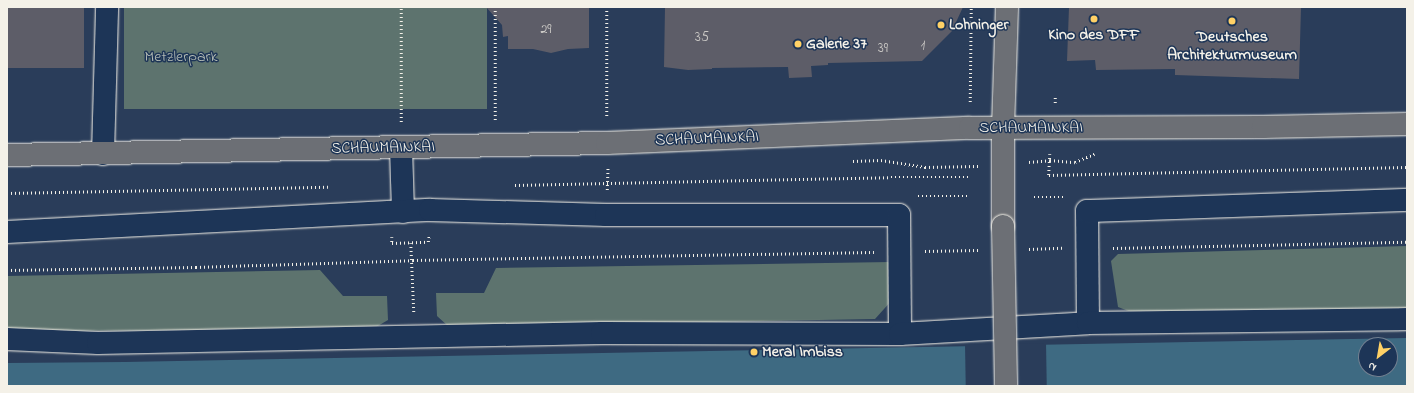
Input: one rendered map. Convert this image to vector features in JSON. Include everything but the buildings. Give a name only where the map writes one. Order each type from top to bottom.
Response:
[{"type":"main road","points":[[1006,386],[1003,128],[1007,7]]},
{"type":"main road","name":"SCHAUMAINKAI","points":[[7,155],[608,143],[970,128],[1185,128],[1407,124]]},
{"type":"lane","points":[[103,154],[107,7]]},
{"type":"lane","points":[[401,148],[403,212]]},
{"type":"lane","points":[[1088,323],[1087,212],[1407,200]]},
{"type":"lane","points":[[7,232],[430,210],[606,215],[899,215],[900,334]]},
{"type":"lane","points":[[7,339],[98,343],[414,338],[602,333],[900,334],[1088,323],[1407,319]]},
{"type":"path","points":[[401,148],[402,7]]},
{"type":"path","points":[[494,146],[496,7]]},
{"type":"path","points":[[607,7],[608,184]]},
{"type":"path","points":[[970,128],[971,7]]},
{"type":"path","points":[[1049,175],[1407,167]]},
{"type":"path","points":[[513,185],[891,177],[971,177]]},
{"type":"path","points":[[7,193],[332,187]]},
{"type":"path","points":[[915,196],[970,196]]},
{"type":"path","points":[[392,243],[428,242]]},
{"type":"path","points":[[1113,248],[1407,242]]},
{"type":"path","points":[[411,243],[413,260],[414,338]]},
{"type":"path","points":[[7,270],[196,267],[413,260],[900,252]]},
{"type":"green space","name":"Metzlerpark","points":[[124,7],[487,7],[487,109],[124,109]]},
{"type":"green space","points":[[1407,246],[1407,310],[1144,317],[1118,307],[1111,261],[1118,254]]},
{"type":"green space","points":[[891,262],[893,299],[875,319],[449,327],[437,316],[436,293],[484,293],[496,268]]},
{"type":"green space","points":[[320,270],[343,296],[387,296],[388,320],[371,330],[7,331],[7,276]]},
{"type":"water","points":[[1398,338],[1407,338],[1407,386],[7,386],[7,363],[1358,339],[1358,377],[1398,377]]},
{"type":"pier","points":[[1046,343],[1047,386],[966,386],[965,344]]},
{"type":"place","name":"Kino des DFF","points":[[1094,19]]},
{"type":"place","name":"Deutsches Architekturmuseum","points":[[1232,21]]},
{"type":"place","name":"Lohninger","points":[[941,25]]},
{"type":"place","name":"Galerie 37","points":[[798,44]]},
{"type":"place","name":"Meral Imbiss","points":[[754,352]]}]
